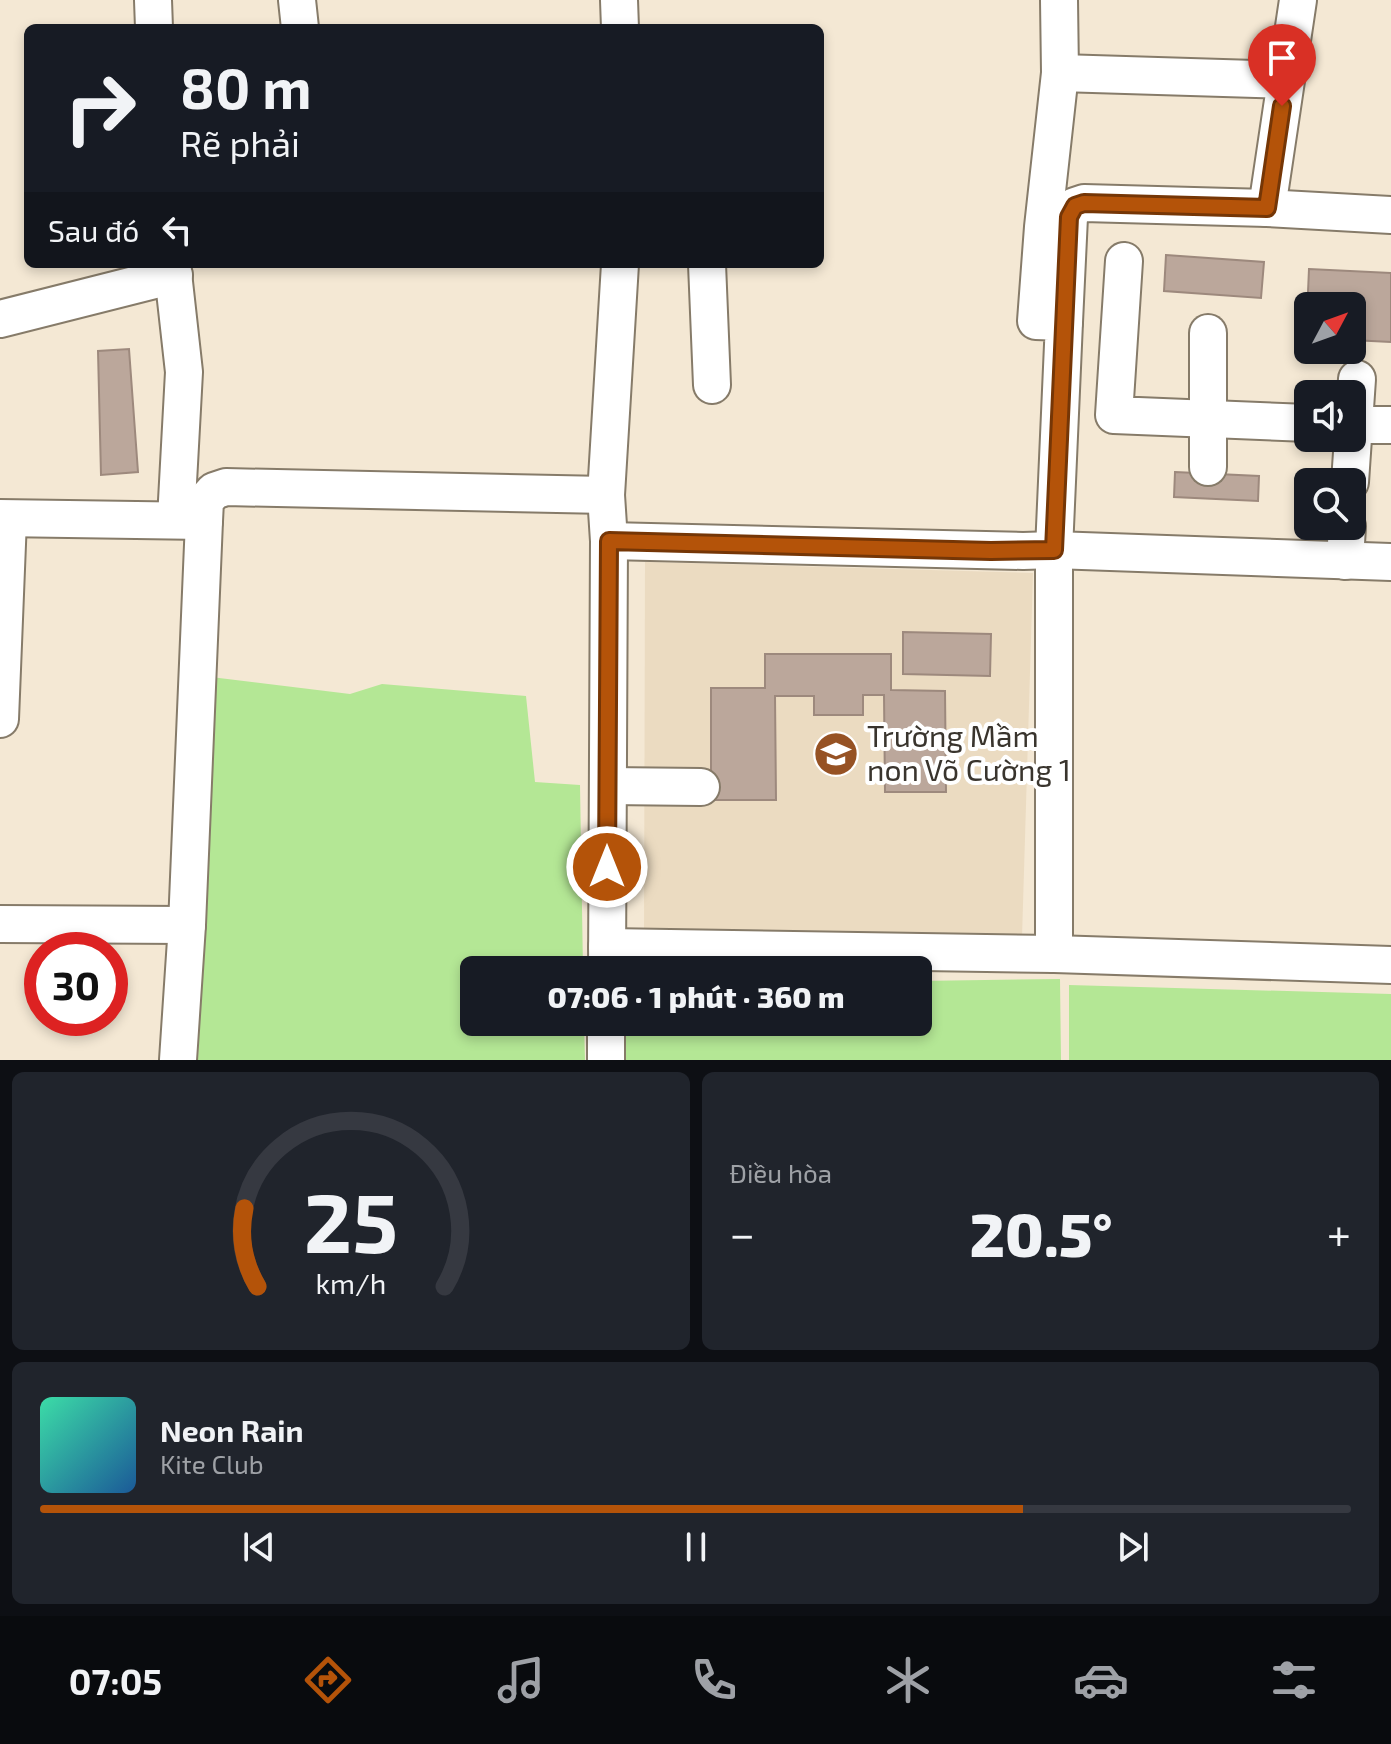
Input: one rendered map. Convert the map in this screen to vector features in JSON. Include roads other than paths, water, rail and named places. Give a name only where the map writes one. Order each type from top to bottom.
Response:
[{"type":"street","points":[[153,0],[154,24]]},
{"type":"street","points":[[297,0],[300,24]]},
{"type":"street","points":[[619,0],[620,24]]},
{"type":"street","points":[[1059,0],[1060,73],[1036,321],[1064,322]]},
{"type":"street","points":[[1267,208],[1298,0]]},
{"type":"street","points":[[1060,73],[1285,80]]},
{"type":"street","points":[[1054,954],[1054,550],[1069,217],[1075,206],[1084,203],[1391,215]]},
{"type":"street","points":[[1124,261],[1114,415],[1294,422]]},
{"type":"street","points":[[607,956],[609,541],[606,495],[620,268]]},
{"type":"street","points":[[707,268],[712,385]]},
{"type":"street","points":[[0,319],[173,270],[184,372],[190,520],[187,925],[178,1060]]},
{"type":"street","points":[[1208,333],[1208,467]]},
{"type":"street","points":[[1366,425],[1391,425]]},
{"type":"street","points":[[190,520],[214,491],[226,487],[606,495]]},
{"type":"street","points":[[0,716],[4,518],[190,520]]},
{"type":"street","points":[[609,541],[991,551],[1346,544],[1391,562]]},
{"type":"street","points":[[608,786],[701,787]]},
{"type":"street","points":[[0,924],[187,925]]},
{"type":"street","points":[[830,956],[1054,954],[1391,965]]},
{"type":"street","points":[[606,1036],[606,1060]]},
{"type":"place","name":"Trường Mầm non Võ Cường 1","points":[[836,754]]}]
